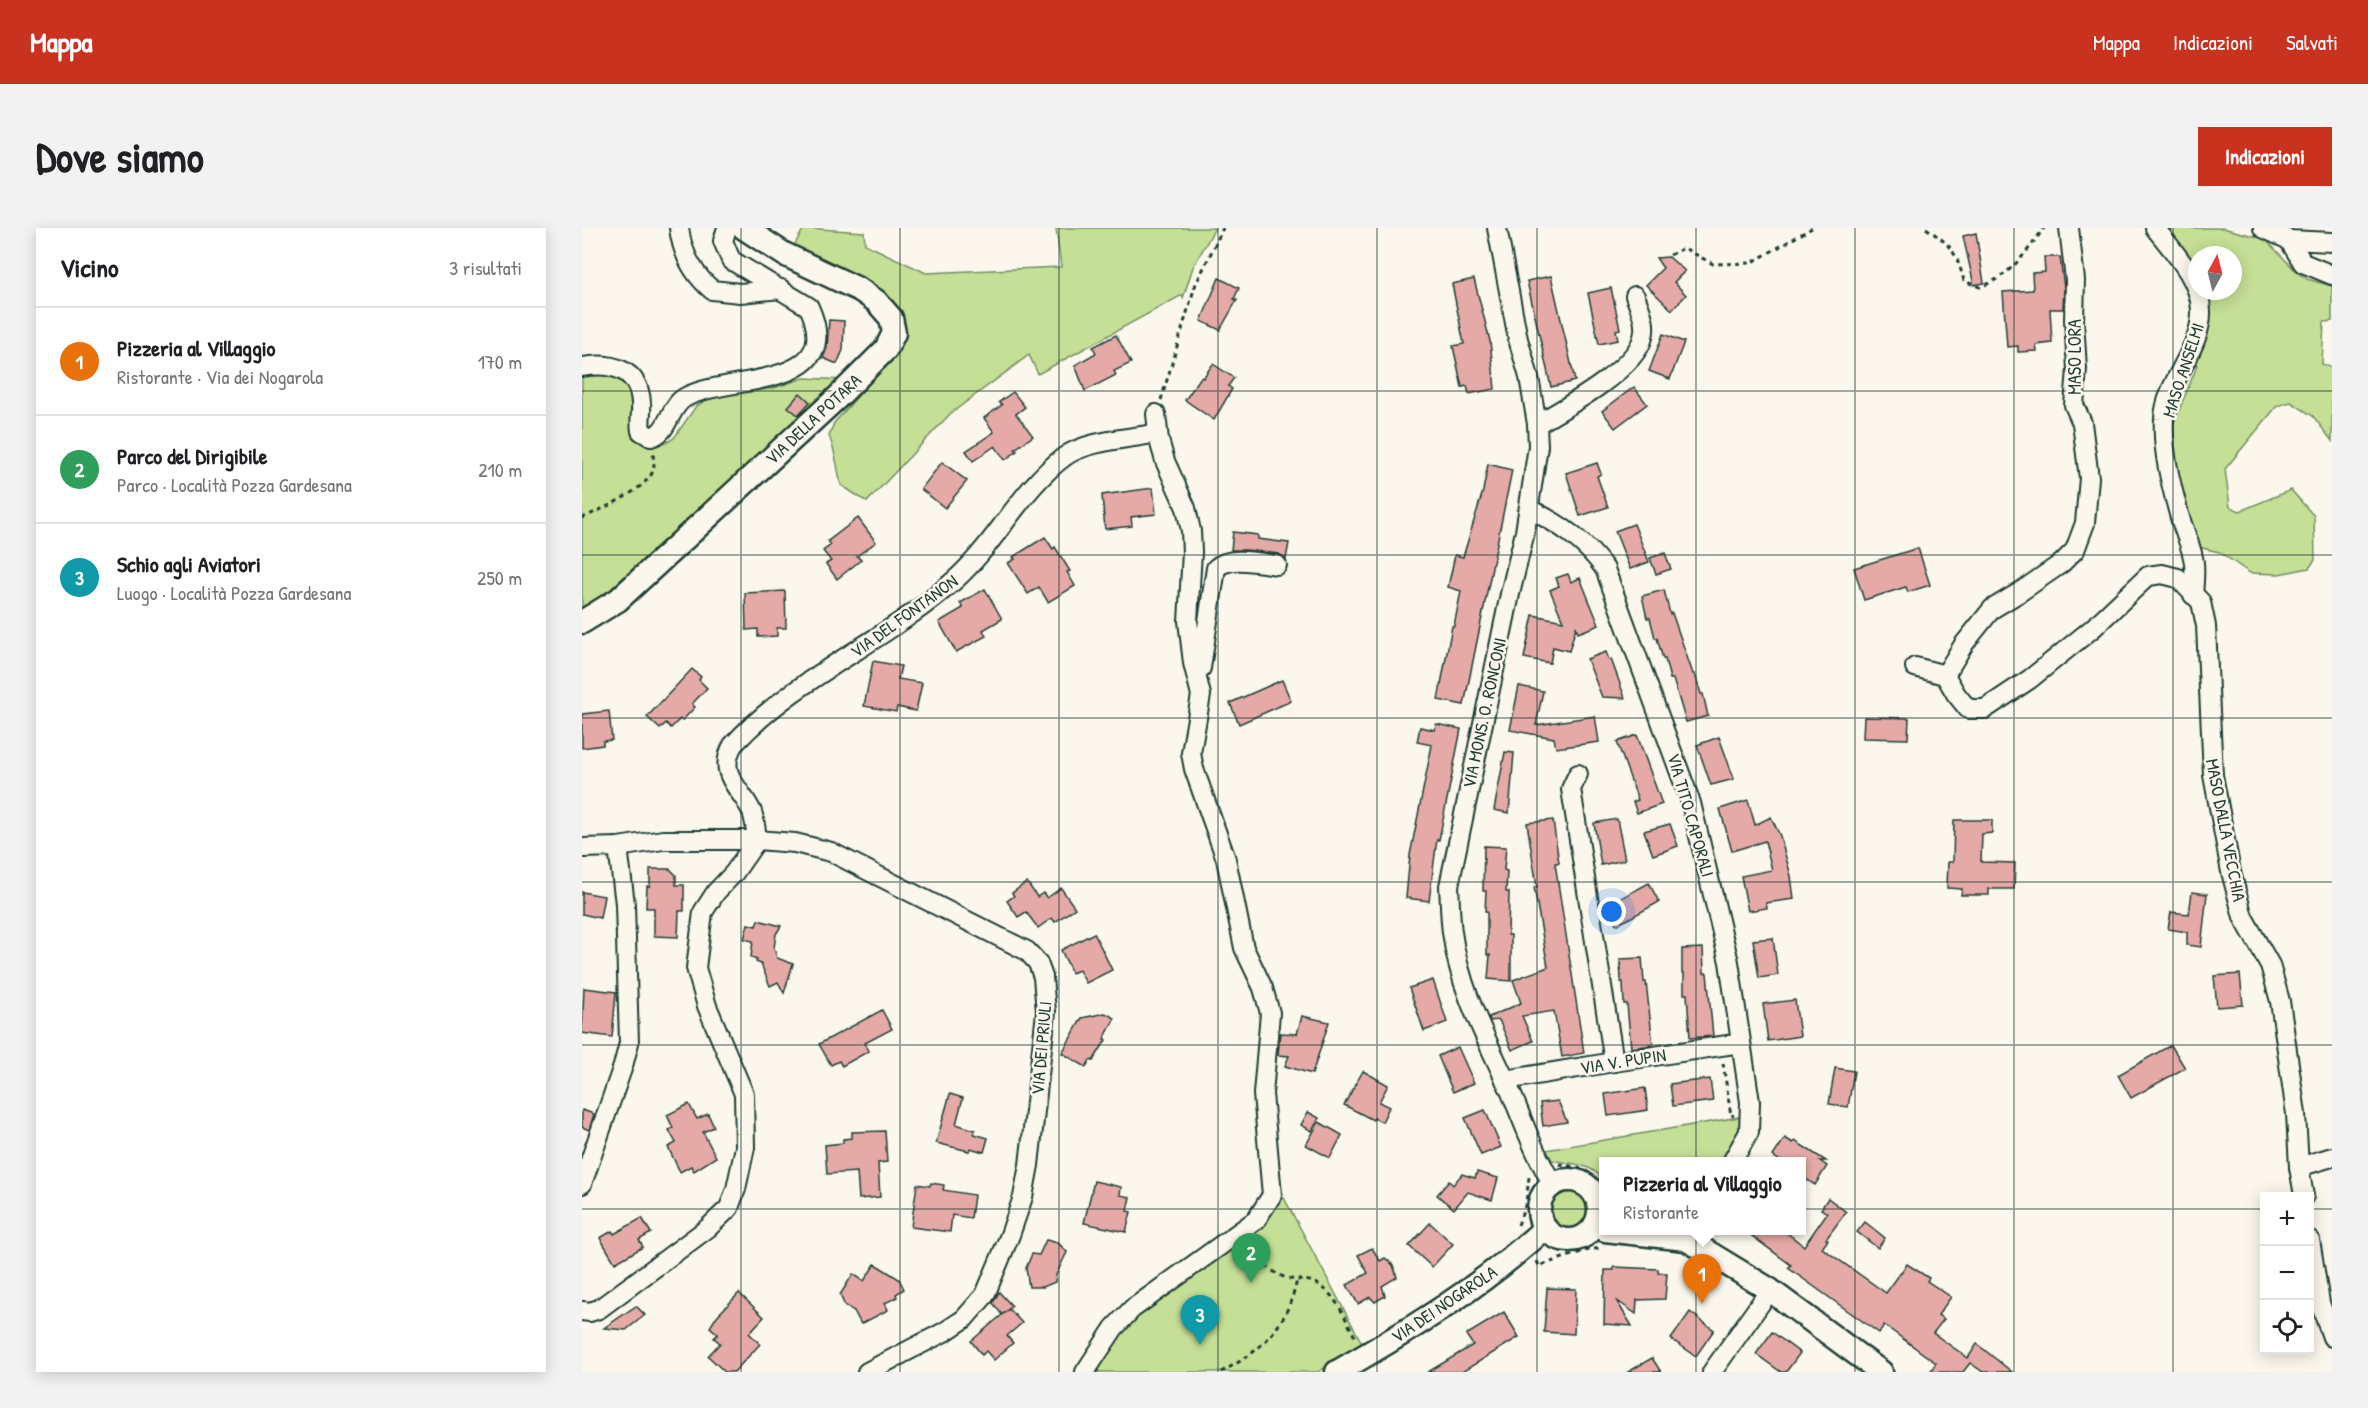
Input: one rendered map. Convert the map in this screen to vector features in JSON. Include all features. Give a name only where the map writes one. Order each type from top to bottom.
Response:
[{"type":"street","points":[[679,228],[682,250],[712,290],[740,293],[782,289]]},
{"type":"street","points":[[582,367],[600,364],[625,372],[637,386],[640,395],[641,431],[651,437],[656,436],[662,430],[678,401],[688,395],[703,389],[772,377],[792,370],[806,359],[816,340],[814,320],[808,307],[782,289],[731,260],[723,241],[727,228]]},
{"type":"street","name":"VIA DELLA POTARA","points":[[582,622],[618,600],[838,398],[886,349],[894,333],[891,318],[876,301],[860,290],[784,254],[744,228]]},
{"type":"street","name":"VIA MONS. O. RONCONI","points":[[1497,228],[1518,339],[1529,377],[1537,424],[1538,446],[1529,509],[1509,594],[1449,886],[1452,933],[1463,981],[1487,1044],[1543,1168],[1554,1173]]},
{"type":"street","name":"MASO LORA","points":[[1945,675],[1964,644],[1992,609],[2062,563],[2075,550],[2085,523],[2089,478],[2082,423],[2074,405],[2077,369],[2074,320],[2075,280],[2068,228]]},
{"type":"street","name":"MASO ANSELMI","points":[[2155,228],[2187,271],[2202,311],[2198,332],[2168,401],[2164,418],[2170,476],[2194,562],[2193,595]]},
{"type":"street","points":[[2263,228],[2289,240],[2332,242]]},
{"type":"street","points":[[2289,240],[2303,263],[2332,275]]},
{"type":"street","points":[[1537,424],[1576,402],[1610,378],[1635,351],[1643,337],[1643,316],[1635,296]]},
{"type":"street","points":[[1085,1372],[1114,1328],[1132,1309],[1256,1220],[1272,1195],[1263,1094],[1270,1013],[1263,988],[1244,948],[1226,860],[1194,769],[1191,753],[1201,694],[1193,663],[1188,621],[1191,531],[1186,508],[1165,461],[1159,440],[1156,414]]},
{"type":"street","name":"VIA DEL FONTANON","points":[[757,840],[752,812],[735,788],[729,771],[728,753],[742,735],[776,704],[895,626],[956,580],[980,554],[1018,505],[1065,456],[1084,447],[1152,434]]},
{"type":"street","name":"VIA TITO CAPORALI","points":[[1529,509],[1571,532],[1595,555],[1605,569],[1690,803],[1729,962],[1750,1102],[1749,1132],[1734,1157]]},
{"type":"street","points":[[1199,682],[1216,568],[1221,563],[1231,561],[1276,565]]},
{"type":"street","points":[[1915,667],[1945,675],[1968,709],[1985,709],[2030,679],[2072,645],[2148,576],[2162,573],[2178,578],[2193,595]]},
{"type":"street","name":"MASO DALLA VECCHIA","points":[[2193,595],[2201,602],[2206,626],[2210,731],[2215,785],[2231,872],[2243,917],[2270,965],[2280,1001],[2296,1114],[2299,1167],[2303,1192]]},
{"type":"street","points":[[1578,774],[1571,789],[1614,1062]]},
{"type":"street","name":"VIA DEI PRIULI","points":[[582,848],[618,847],[663,840],[757,840],[795,843],[831,852],[1027,951],[1038,963],[1043,977],[1046,1012],[1029,1165],[1023,1197],[985,1295],[964,1319],[946,1331],[867,1372]]},
{"type":"street","points":[[582,1311],[590,1312],[599,1309],[708,1228],[729,1208],[736,1189],[745,1147],[744,1094],[707,1006],[696,968],[703,912],[757,840]]},
{"type":"street","points":[[582,1184],[625,1061],[629,1043],[625,904],[618,847]]},
{"type":"street","name":"VIA V. PUPIN","points":[[1505,1080],[1741,1043]]},
{"type":"street","points":[[2299,1167],[2332,1157]]},
{"type":"street","points":[[1599,1203],[1592,1189],[1574,1180],[1563,1180],[1554,1173],[1539,1204],[1541,1221],[1552,1235],[1570,1240],[1587,1234],[1599,1234]]},
{"type":"street","name":"VIA DEI NOGAROLA","points":[[1337,1372],[1422,1323],[1528,1245],[1545,1228]]},
{"type":"street","points":[[1689,1235],[1770,1290],[1881,1372]]},
{"type":"street","points":[[2311,1246],[2320,1303],[2332,1337]]},
{"type":"street","points":[[1712,1372],[1770,1290]]},
{"type":"path","points":[[1156,414],[1178,349],[1195,286],[1223,228]]},
{"type":"path","points":[[1670,255],[1684,248],[1713,264],[1751,263],[1812,228]]},
{"type":"path","points":[[1926,228],[1948,243],[1960,266],[1964,281],[1980,287],[1996,282],[2013,268],[2044,228]]},
{"type":"path","points":[[582,518],[616,503],[651,476],[654,468],[653,450],[660,442],[662,430]]},
{"type":"path","points":[[1722,1057],[1731,1116],[1739,1114]]},
{"type":"path","points":[[1529,1169],[1526,1203],[1513,1233],[1528,1245],[1539,1266],[1584,1251],[1601,1235]]},
{"type":"path","points":[[1554,1173],[1586,1170],[1599,1181]]},
{"type":"path","points":[[1243,1228],[1253,1249],[1264,1264],[1284,1278],[1316,1282],[1326,1289],[1343,1314],[1365,1356]]},
{"type":"path","points":[[1221,1372],[1268,1339],[1281,1324],[1288,1313],[1297,1280]]},
{"type":"green space","points":[[804,228],[864,232],[865,244],[926,273],[1061,267],[1056,228],[1215,228],[1193,267],[1183,298],[1182,295],[1038,374],[1029,355],[950,414],[867,502],[841,485],[829,436],[834,423],[901,348],[905,334],[899,314],[794,254],[795,244]]},
{"type":"green space","points":[[2158,228],[2223,228],[2265,239],[2298,273],[2307,279],[2332,286],[2332,321],[2324,322],[2322,364],[2332,368],[2332,441],[2313,416],[2291,402],[2277,406],[2225,469],[2230,507],[2240,511],[2291,490],[2314,516],[2315,560],[2309,568],[2279,574],[2250,573],[2219,552],[2194,546],[2173,471],[2172,427],[2195,371],[2208,323],[2203,300],[2242,300],[2242,246],[2188,246],[2188,270]]},
{"type":"green space","points":[[617,372],[649,400],[651,428],[657,441],[666,443],[674,438],[696,406],[708,399],[774,388],[804,378],[844,380],[582,620],[582,376]]},
{"type":"green space","points":[[1745,1116],[1745,1125],[1725,1157],[1599,1157],[1599,1175],[1580,1165],[1552,1160],[1546,1150]]},
{"type":"green space","points":[[1569,1187],[1584,1194],[1591,1209],[1584,1224],[1569,1231],[1554,1224],[1547,1209],[1554,1194]]},
{"type":"green space","points":[[1278,1193],[1284,1198],[1363,1345],[1318,1372],[1087,1372],[1116,1330]]},
{"type":"building","points":[[1976,233],[1984,283],[1974,285],[1963,236]]},
{"type":"building","points":[[1669,257],[1685,271],[1674,282],[1686,295],[1672,310],[1646,285],[1663,268],[1656,258]]},
{"type":"building","points":[[2044,257],[2060,257],[2064,288],[2063,309],[2050,309],[2052,343],[2036,345],[2037,351],[2018,352],[2018,346],[2007,347],[2003,292],[2033,290],[2032,273],[2045,272]]},
{"type":"building","points":[[1551,276],[1575,381],[1551,387],[1527,281]]},
{"type":"building","points":[[1219,278],[1239,288],[1234,299],[1237,300],[1220,330],[1201,321]]},
{"type":"building","points":[[1474,279],[1490,341],[1495,389],[1469,394],[1467,386],[1462,387],[1453,346],[1464,344],[1452,284]]},
{"type":"building","points":[[1611,288],[1620,329],[1616,330],[1618,340],[1599,344],[1588,293]]},
{"type":"building","points":[[829,320],[844,321],[843,350],[837,364],[823,358],[827,348]]},
{"type":"building","points":[[1663,334],[1684,342],[1670,379],[1649,371]]},
{"type":"building","points":[[1116,335],[1131,363],[1114,371],[1116,375],[1085,391],[1075,365],[1096,353],[1093,347]]},
{"type":"building","points":[[1213,364],[1234,378],[1228,386],[1232,389],[1214,420],[1185,400]]},
{"type":"building","points":[[1634,387],[1647,404],[1615,428],[1602,411]]},
{"type":"building","points":[[1013,392],[1025,407],[1016,414],[1033,436],[1015,449],[1017,451],[1005,460],[995,446],[973,461],[966,451],[994,432],[984,418],[1002,405],[999,402]]},
{"type":"building","points":[[800,393],[810,402],[798,415],[788,407]]},
{"type":"building","points":[[942,462],[967,481],[945,508],[921,489]]},
{"type":"building","points":[[1597,463],[1601,474],[1597,476],[1608,507],[1580,516],[1566,473]]},
{"type":"building","points":[[1488,464],[1512,470],[1464,705],[1438,700],[1461,591],[1448,587],[1455,555],[1463,557],[1483,491]]},
{"type":"building","points":[[1153,488],[1156,514],[1131,517],[1132,526],[1105,529],[1102,495]]},
{"type":"building","points":[[858,518],[876,542],[857,556],[861,560],[837,579],[826,564],[831,561],[823,551],[831,545],[828,541]]},
{"type":"building","points":[[1634,524],[1649,562],[1630,569],[1615,531]]},
{"type":"building","points":[[1233,532],[1258,535],[1258,539],[1289,543],[1286,559],[1279,554],[1231,550]]},
{"type":"building","points":[[1045,537],[1053,549],[1055,547],[1070,571],[1067,572],[1075,586],[1048,602],[1039,587],[1028,594],[1008,563],[1015,559],[1013,557]]},
{"type":"building","points":[[1918,548],[1930,585],[1908,592],[1906,587],[1864,600],[1854,568]]},
{"type":"building","points":[[1665,553],[1671,569],[1656,574],[1650,558]]},
{"type":"building","points":[[1568,574],[1571,582],[1580,578],[1599,625],[1578,633],[1576,627],[1569,651],[1553,647],[1550,663],[1524,658],[1533,615],[1563,621],[1550,590],[1559,586],[1556,578]]},
{"type":"building","points":[[985,589],[1002,619],[983,630],[986,636],[956,652],[939,622],[963,608],[960,603]]},
{"type":"building","points":[[1664,590],[1670,614],[1672,613],[1693,674],[1703,694],[1708,716],[1686,722],[1673,679],[1670,679],[1650,618],[1647,618],[1642,596]]},
{"type":"building","points":[[785,591],[786,628],[777,628],[777,636],[758,637],[758,629],[746,630],[745,593]]},
{"type":"building","points":[[1606,652],[1609,660],[1611,659],[1625,698],[1602,697],[1587,659]]},
{"type":"building","points":[[873,661],[901,666],[898,679],[922,683],[916,711],[897,707],[896,712],[864,706]]},
{"type":"building","points":[[692,669],[701,677],[699,680],[707,688],[692,704],[695,707],[682,721],[680,719],[671,728],[666,723],[660,729],[647,717]]},
{"type":"building","points":[[1282,680],[1291,701],[1239,724],[1230,703]]},
{"type":"building","points":[[1519,686],[1543,691],[1536,725],[1595,716],[1599,742],[1556,748],[1554,738],[1510,730]]},
{"type":"building","points":[[609,711],[612,740],[603,741],[603,745],[582,748],[582,714]]},
{"type":"building","points":[[1864,717],[1909,718],[1908,739],[1863,738]]},
{"type":"building","points":[[1436,724],[1461,729],[1439,840],[1437,839],[1429,901],[1406,898],[1410,855],[1432,745],[1417,742],[1420,727],[1435,730]]},
{"type":"building","points":[[1637,735],[1662,804],[1637,813],[1633,802],[1638,800],[1617,742]]},
{"type":"building","points":[[1719,737],[1734,779],[1711,785],[1697,745]]},
{"type":"building","points":[[1505,752],[1514,753],[1509,813],[1494,810]]},
{"type":"building","points":[[1748,800],[1755,825],[1771,817],[1780,836],[1791,876],[1794,899],[1766,903],[1767,908],[1748,911],[1741,876],[1772,870],[1765,841],[1732,851],[1720,809]]},
{"type":"building","points":[[1617,819],[1625,860],[1601,865],[1594,823]]},
{"type":"building","points":[[1553,820],[1559,863],[1555,863],[1584,1053],[1562,1057],[1554,1011],[1522,1016],[1533,1041],[1512,1050],[1499,1020],[1490,1021],[1489,1017],[1521,1003],[1513,980],[1548,967],[1534,887],[1537,887],[1527,823]]},
{"type":"building","points":[[1954,820],[1992,820],[1992,833],[1982,834],[1981,862],[2015,863],[2014,889],[1989,889],[1989,895],[1961,895],[1962,889],[1947,888],[1948,862],[1953,862]]},
{"type":"building","points":[[1670,824],[1678,846],[1653,855],[1644,831]]},
{"type":"building","points":[[1484,846],[1506,847],[1504,870],[1507,871],[1506,892],[1509,892],[1508,935],[1511,935],[1511,981],[1488,979],[1490,955],[1487,955],[1486,891],[1483,891]]},
{"type":"building","points":[[650,869],[670,869],[676,875],[676,885],[684,885],[684,911],[679,911],[678,937],[654,936],[654,908],[646,908]]},
{"type":"building","points":[[1027,882],[1037,897],[1043,893],[1047,898],[1061,888],[1075,908],[1055,922],[1052,918],[1038,928],[1026,912],[1018,917],[1007,901],[1014,896],[1012,893]]},
{"type":"building","points":[[1649,883],[1659,902],[1617,925],[1606,906]]},
{"type":"building","points":[[582,892],[604,896],[600,918],[582,914]]},
{"type":"building","points":[[2192,892],[2207,894],[2201,947],[2187,945],[2187,932],[2168,929],[2171,912],[2189,914]]},
{"type":"building","points":[[758,920],[781,926],[776,934],[774,948],[777,958],[793,964],[784,993],[778,982],[770,986],[761,964],[756,962],[757,959],[751,957],[753,941],[744,939],[748,924],[756,926]]},
{"type":"building","points":[[1094,933],[1112,970],[1086,983],[1079,970],[1072,973],[1061,950]]},
{"type":"building","points":[[1773,938],[1778,975],[1759,978],[1753,940]]},
{"type":"building","points":[[1703,948],[1704,973],[1707,973],[1713,1036],[1690,1038],[1687,994],[1684,994],[1684,973],[1682,973],[1682,949]]},
{"type":"building","points":[[1642,958],[1653,1045],[1631,1048],[1627,1004],[1624,1004],[1623,982],[1621,982],[1620,959]]},
{"type":"building","points":[[2240,974],[2243,1005],[2217,1007],[2214,976]]},
{"type":"building","points":[[1433,980],[1447,1022],[1424,1031],[1409,988]]},
{"type":"building","points":[[584,988],[616,992],[612,1037],[582,1033]]},
{"type":"building","points":[[1795,1000],[1800,1036],[1768,1041],[1763,1004]]},
{"type":"building","points":[[882,1010],[892,1029],[865,1043],[869,1051],[842,1066],[839,1061],[831,1065],[819,1044]]},
{"type":"building","points":[[1105,1013],[1115,1018],[1104,1039],[1106,1040],[1093,1061],[1090,1060],[1086,1067],[1062,1053],[1082,1018]]},
{"type":"building","points":[[1302,1016],[1329,1022],[1312,1074],[1285,1066],[1289,1056],[1278,1055],[1280,1033],[1297,1034]]},
{"type":"building","points":[[2171,1045],[2185,1068],[2131,1098],[2118,1075]]},
{"type":"building","points":[[1458,1047],[1474,1083],[1453,1092],[1438,1056]]},
{"type":"building","points":[[1835,1068],[1854,1071],[1848,1107],[1829,1104]]},
{"type":"building","points":[[1363,1071],[1388,1085],[1379,1102],[1389,1107],[1382,1122],[1374,1118],[1373,1120],[1344,1105]]},
{"type":"building","points":[[1710,1079],[1713,1101],[1673,1106],[1670,1084]]},
{"type":"building","points":[[1645,1088],[1648,1110],[1608,1116],[1605,1094]]},
{"type":"building","points":[[950,1094],[963,1098],[956,1124],[975,1130],[974,1134],[988,1138],[984,1152],[936,1143]]},
{"type":"building","points":[[1558,1101],[1567,1122],[1543,1126],[1540,1103]]},
{"type":"building","points":[[689,1104],[697,1119],[708,1114],[714,1127],[703,1132],[716,1157],[694,1171],[691,1166],[680,1172],[668,1147],[676,1143],[669,1130],[673,1128],[667,1115]]},
{"type":"building","points":[[582,1110],[594,1114],[589,1130],[582,1127]]},
{"type":"building","points":[[1485,1110],[1501,1147],[1481,1155],[1465,1118]]},
{"type":"building","points":[[1308,1112],[1319,1118],[1312,1131],[1301,1125]]},
{"type":"building","points":[[1319,1122],[1342,1135],[1330,1158],[1306,1145]]},
{"type":"building","points":[[885,1131],[887,1162],[878,1163],[880,1197],[859,1199],[857,1172],[827,1174],[825,1145],[843,1143],[843,1139],[852,1138],[852,1132]]},
{"type":"building","points":[[1785,1138],[1793,1143],[1795,1141],[1826,1161],[1820,1161],[1827,1166],[1815,1185],[1806,1179],[1806,1157],[1773,1156]]},
{"type":"building","points":[[1477,1172],[1498,1178],[1492,1200],[1468,1192],[1454,1209],[1437,1195],[1449,1181],[1453,1185],[1462,1174],[1475,1178]]},
{"type":"building","points":[[1094,1181],[1121,1187],[1120,1195],[1130,1197],[1127,1211],[1131,1212],[1126,1232],[1084,1223]]},
{"type":"building","points":[[931,1183],[944,1185],[943,1190],[974,1195],[971,1218],[952,1215],[950,1232],[911,1227],[917,1184],[930,1186]]},
{"type":"building","points":[[1828,1198],[1846,1212],[1822,1248],[1886,1293],[1907,1264],[1929,1278],[1927,1281],[1951,1297],[1938,1315],[1944,1319],[1933,1333],[1968,1358],[1977,1344],[2012,1372],[1983,1372],[1970,1363],[1963,1372],[1930,1372],[1936,1363],[1884,1325],[1879,1333],[1788,1268],[1791,1265],[1751,1235],[1790,1235],[1804,1246],[1827,1213],[1821,1209]]},
{"type":"building","points":[[642,1218],[651,1233],[639,1240],[643,1247],[615,1263],[600,1238],[612,1231],[614,1234]]},
{"type":"building","points":[[1865,1222],[1885,1238],[1878,1248],[1857,1232]]},
{"type":"building","points":[[1430,1223],[1453,1244],[1432,1267],[1409,1246]]},
{"type":"building","points":[[1046,1240],[1058,1243],[1067,1252],[1055,1282],[1043,1287],[1029,1287],[1026,1268],[1032,1254],[1039,1255]]},
{"type":"building","points":[[1372,1248],[1380,1261],[1385,1258],[1393,1265],[1397,1277],[1382,1286],[1385,1296],[1375,1302],[1370,1297],[1358,1304],[1347,1285],[1368,1273],[1358,1255]]},
{"type":"building","points":[[875,1264],[899,1279],[904,1289],[896,1294],[897,1297],[885,1303],[888,1310],[861,1324],[854,1311],[845,1306],[840,1295],[853,1274],[864,1281]]},
{"type":"building","points":[[1614,1267],[1658,1269],[1658,1273],[1667,1273],[1665,1299],[1637,1300],[1636,1314],[1616,1300],[1632,1326],[1604,1324],[1605,1270],[1614,1270]]},
{"type":"building","points":[[1547,1288],[1576,1289],[1574,1334],[1544,1332]]},
{"type":"building","points":[[999,1292],[1012,1306],[1002,1315],[993,1303]]},
{"type":"building","points":[[739,1293],[764,1317],[749,1333],[760,1344],[734,1372],[725,1372],[708,1356],[720,1343],[714,1338],[718,1334],[710,1327],[717,1316]]},
{"type":"building","points":[[636,1306],[645,1315],[626,1330],[604,1328]]},
{"type":"building","points":[[1009,1309],[1022,1323],[1007,1336],[1013,1343],[994,1360],[986,1351],[982,1355],[971,1341]]},
{"type":"building","points":[[1504,1312],[1519,1337],[1462,1372],[1428,1372],[1473,1345],[1466,1335]]},
{"type":"building","points":[[1690,1312],[1714,1330],[1696,1356],[1671,1339]]},
{"type":"building","points":[[1772,1332],[1800,1353],[1786,1372],[1781,1372],[1756,1354]]},
{"type":"building","points":[[1652,1358],[1661,1372],[1628,1372]]},
{"type":"place","name":"Parco del Dirigibile","points":[[1251,1283]]},
{"type":"place","name":"Pizzeria al Villaggio","points":[[1702,1304]]},
{"type":"place","name":"Schio agli Aviatori","points":[[1200,1345]]}]
